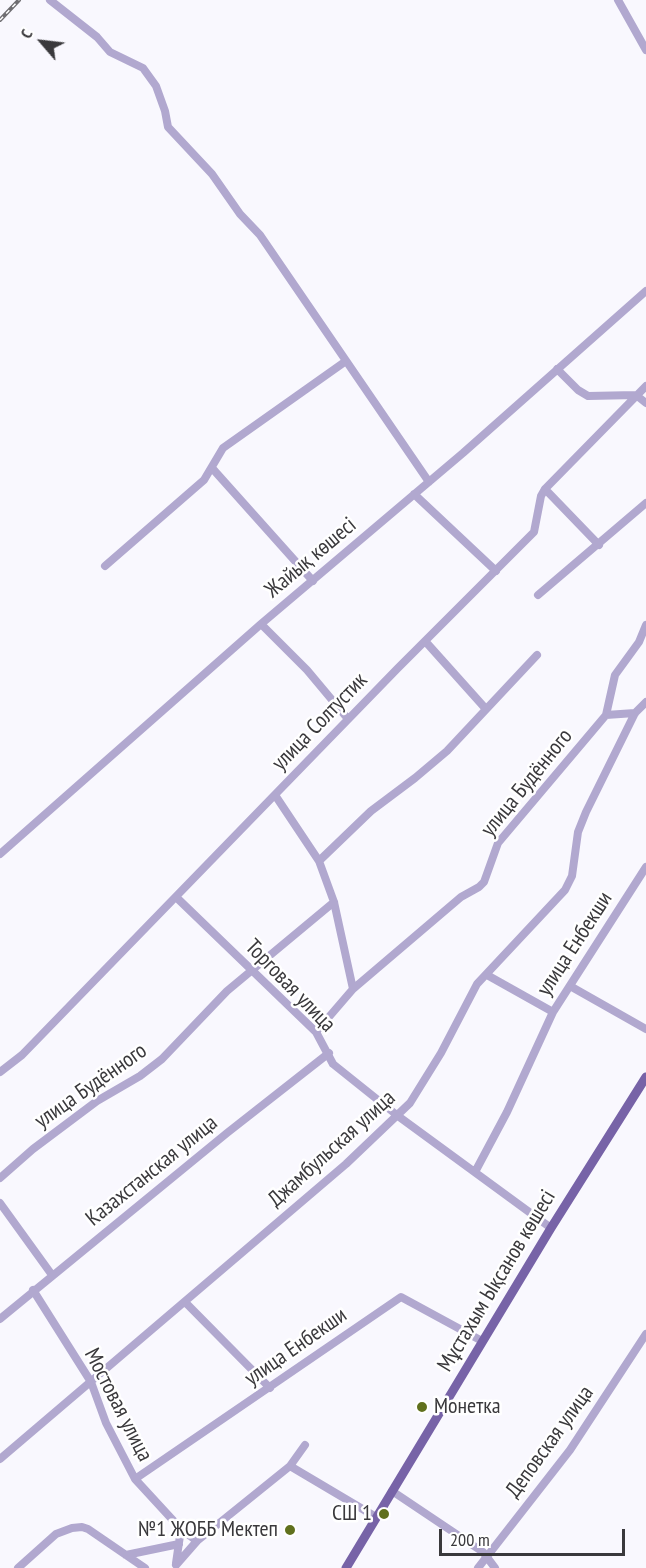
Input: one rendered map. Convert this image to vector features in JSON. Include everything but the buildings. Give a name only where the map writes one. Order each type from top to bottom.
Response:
[{"type":"main road","name":"Мұстахым Ықсанов көшесі","points":[[346,1568],[551,1228],[646,1077]]},
{"type":"street","points":[[50,0],[97,37],[110,52],[143,68],[156,86],[168,127],[212,174],[240,214],[260,235],[429,482]]},
{"type":"street","points":[[618,0],[646,50]]},
{"type":"street","name":"Жайық көшесі","points":[[0,854],[261,624],[429,482],[646,291]]},
{"type":"street","points":[[105,566],[204,480],[224,448],[346,361]]},
{"type":"street","points":[[557,369],[578,390],[588,396],[636,395],[646,404]]},
{"type":"street","name":"улица Солтустик","points":[[0,1072],[22,1055],[348,718],[534,532],[541,496],[545,489],[646,387]]},
{"type":"street","points":[[212,468],[313,581]]},
{"type":"street","points":[[545,489],[599,545]]},
{"type":"street","points":[[414,494],[496,571]]},
{"type":"street","points":[[538,595],[599,545],[646,502]]},
{"type":"street","points":[[261,624],[307,670],[348,718]]},
{"type":"street","name":"улица Будённого","points":[[316,1032],[353,988],[462,897],[484,882],[498,843],[606,715],[615,675],[639,642],[646,625]]},
{"type":"street","points":[[425,640],[485,708]]},
{"type":"street","points":[[319,861],[371,811],[447,751],[537,655]]},
{"type":"street","name":"Джамбульская улица","points":[[1,1456],[346,1164],[410,1103],[441,1053],[477,984],[565,890],[572,876],[578,832],[586,812],[635,713],[646,702]]},
{"type":"street","points":[[606,715],[635,713]]},
{"type":"street","points":[[274,795],[319,861],[334,902],[353,988]]},
{"type":"street","name":"улица Енбекши","points":[[475,1172],[507,1112],[553,1012],[646,867]]},
{"type":"street","name":"Торговая улица","points":[[176,897],[316,1032],[333,1064],[398,1116],[551,1228]]},
{"type":"street","name":"улица Будённого","points":[[0,1178],[33,1149],[97,1101],[140,1076],[162,1059],[227,991],[334,902]]},
{"type":"street","points":[[487,975],[553,1012]]},
{"type":"street","points":[[570,986],[646,1029]]},
{"type":"street","name":"Казахстанская улица","points":[[0,1319],[33,1290],[329,1053]]},
{"type":"street","points":[[0,1203],[52,1275]]},
{"type":"street","name":"Мостовая улица","points":[[33,1290],[91,1382],[106,1424],[135,1479],[181,1529],[197,1541]]},
{"type":"street","name":"улица Енбекши","points":[[135,1479],[401,1297],[482,1341]]},
{"type":"street","points":[[185,1302],[270,1388]]},
{"type":"street","name":"Деповская улица","points":[[478,1568],[570,1450],[646,1334]]},
{"type":"street","points":[[175,1566],[197,1541],[290,1466],[305,1445]]},
{"type":"street","points":[[290,1466],[376,1517]]},
{"type":"street","points":[[392,1491],[483,1552],[495,1568]]},
{"type":"street","points":[[18,1568],[56,1534],[72,1528],[88,1529],[145,1568]]},
{"type":"street","points":[[175,1566],[181,1529]]},
{"type":"street","points":[[126,1555],[179,1544]]},
{"type":"railway","points":[[0,20],[19,0]]},
{"type":"place","name":"Монетка","points":[[422,1407]]},
{"type":"place","name":"СШ 1","points":[[384,1514]]},
{"type":"place","name":"№1 ЖОББ Мектеп","points":[[290,1530]]}]
